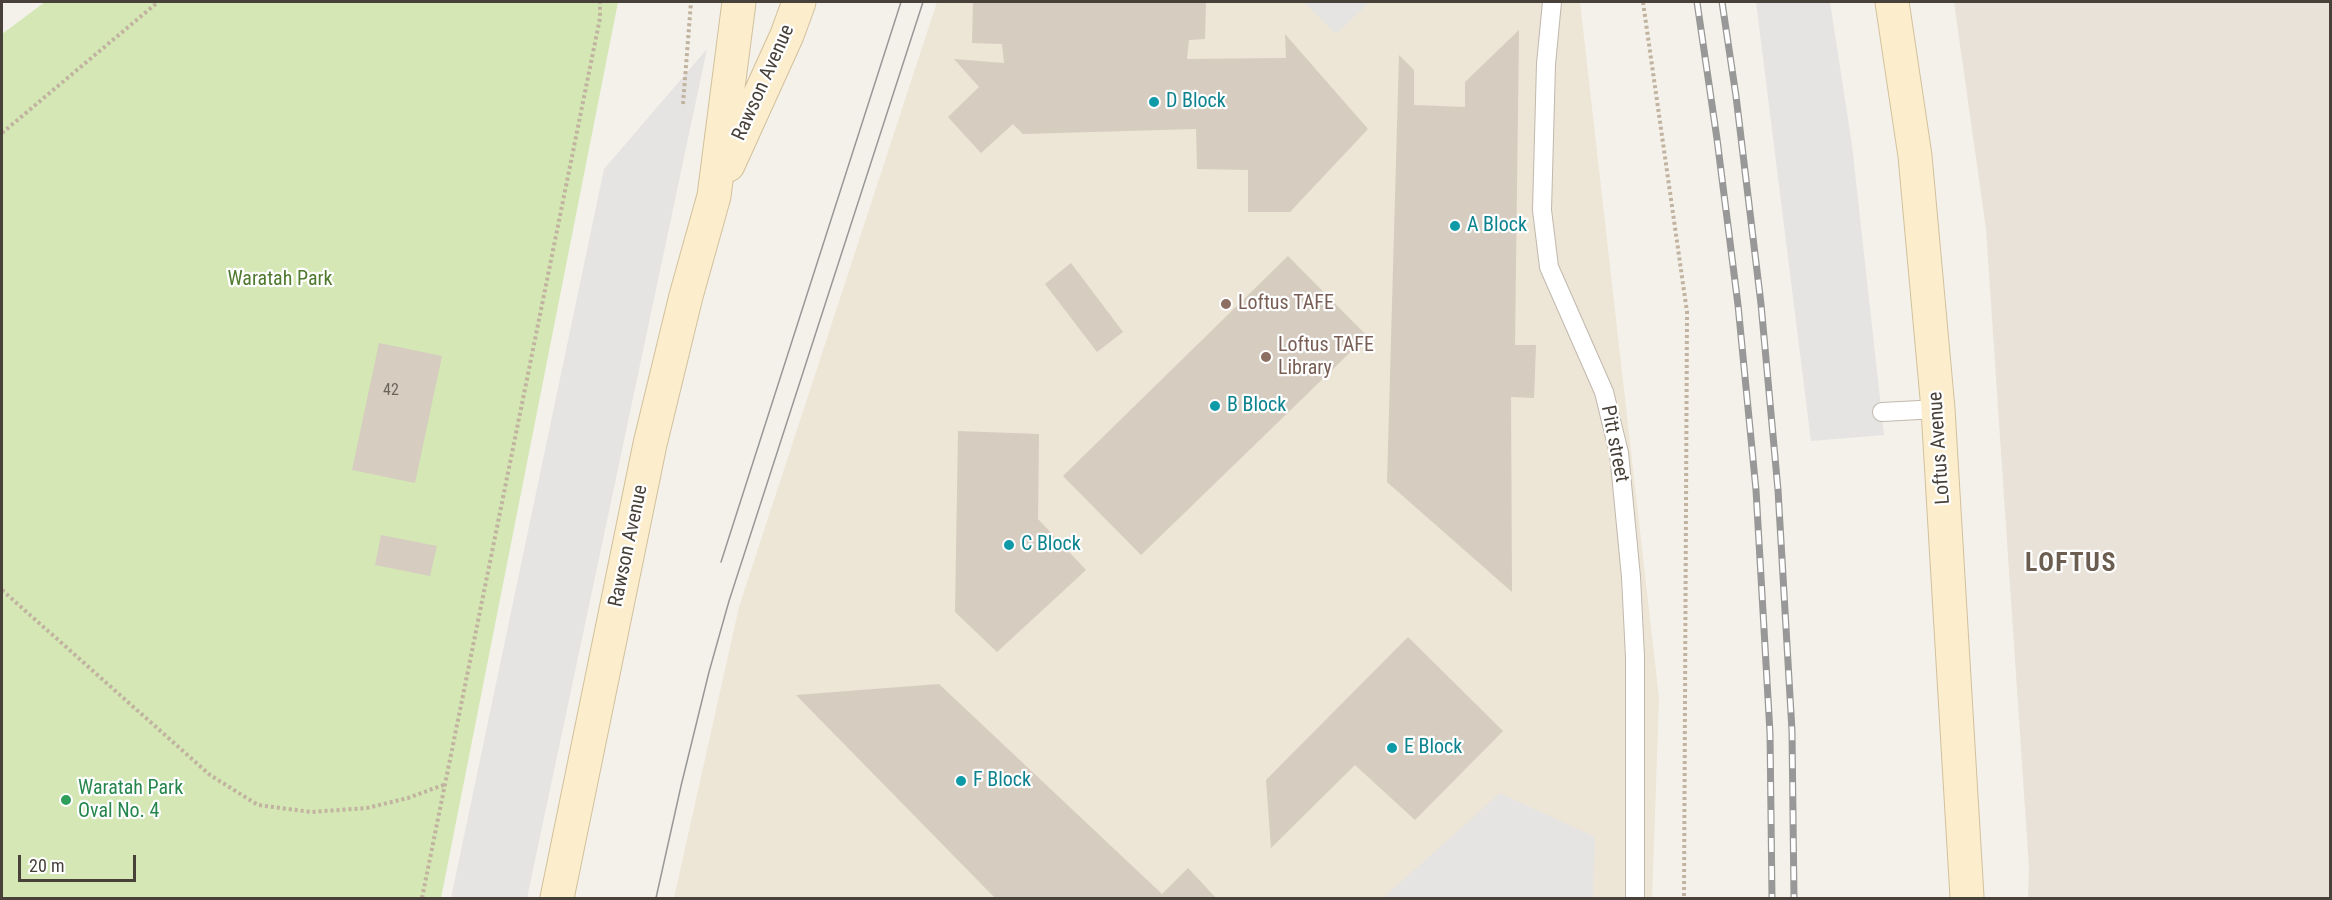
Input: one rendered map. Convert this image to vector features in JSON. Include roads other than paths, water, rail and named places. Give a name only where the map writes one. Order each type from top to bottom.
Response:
[{"type":"street","name":"Rawson Avenue","points":[[557,898],[650,444],[686,296],[714,196],[739,2]]},
{"type":"street","name":"Rawson Avenue","points":[[714,196],[787,35],[799,2]]},
{"type":"street","name":"Loftus Avenue","points":[[1892,2],[1915,156],[1938,409],[1966,898]]},
{"type":"lane","name":"Pitt street","points":[[1552,2],[1546,64],[1542,210],[1549,267],[1604,392],[1619,453],[1631,577],[1635,657],[1635,898]]},
{"type":"lane","points":[[1882,412],[1938,409]]},
{"type":"tram line","points":[[721,562],[901,2]]},
{"type":"tram line","points":[[656,898],[709,672],[729,601],[923,2]]},
{"type":"railway","points":[[1697,2],[1738,305],[1756,490],[1770,733],[1772,898]]},
{"type":"railway","points":[[1722,2],[1736,96],[1761,304],[1778,490],[1792,731],[1794,898]]},
{"type":"place","name":"D Block","points":[[1154,102]]},
{"type":"place","name":"A Block","points":[[1455,226]]},
{"type":"place","name":"Loftus TAFE","points":[[1226,304]]},
{"type":"place","name":"Loftus TAFE Library","points":[[1266,357]]},
{"type":"place","name":"B Block","points":[[1215,406]]},
{"type":"place","name":"C Block","points":[[1009,545]]},
{"type":"place","name":"E Block","points":[[1392,748]]},
{"type":"place","name":"F Block","points":[[961,781]]},
{"type":"place","name":"Waratah Park Oval No. 4","points":[[66,800]]},
{"type":"district","name":"LOFTUS","points":[[2071,564]]},
{"type":"park label","name":"Waratah Park","points":[[280,280]]}]
